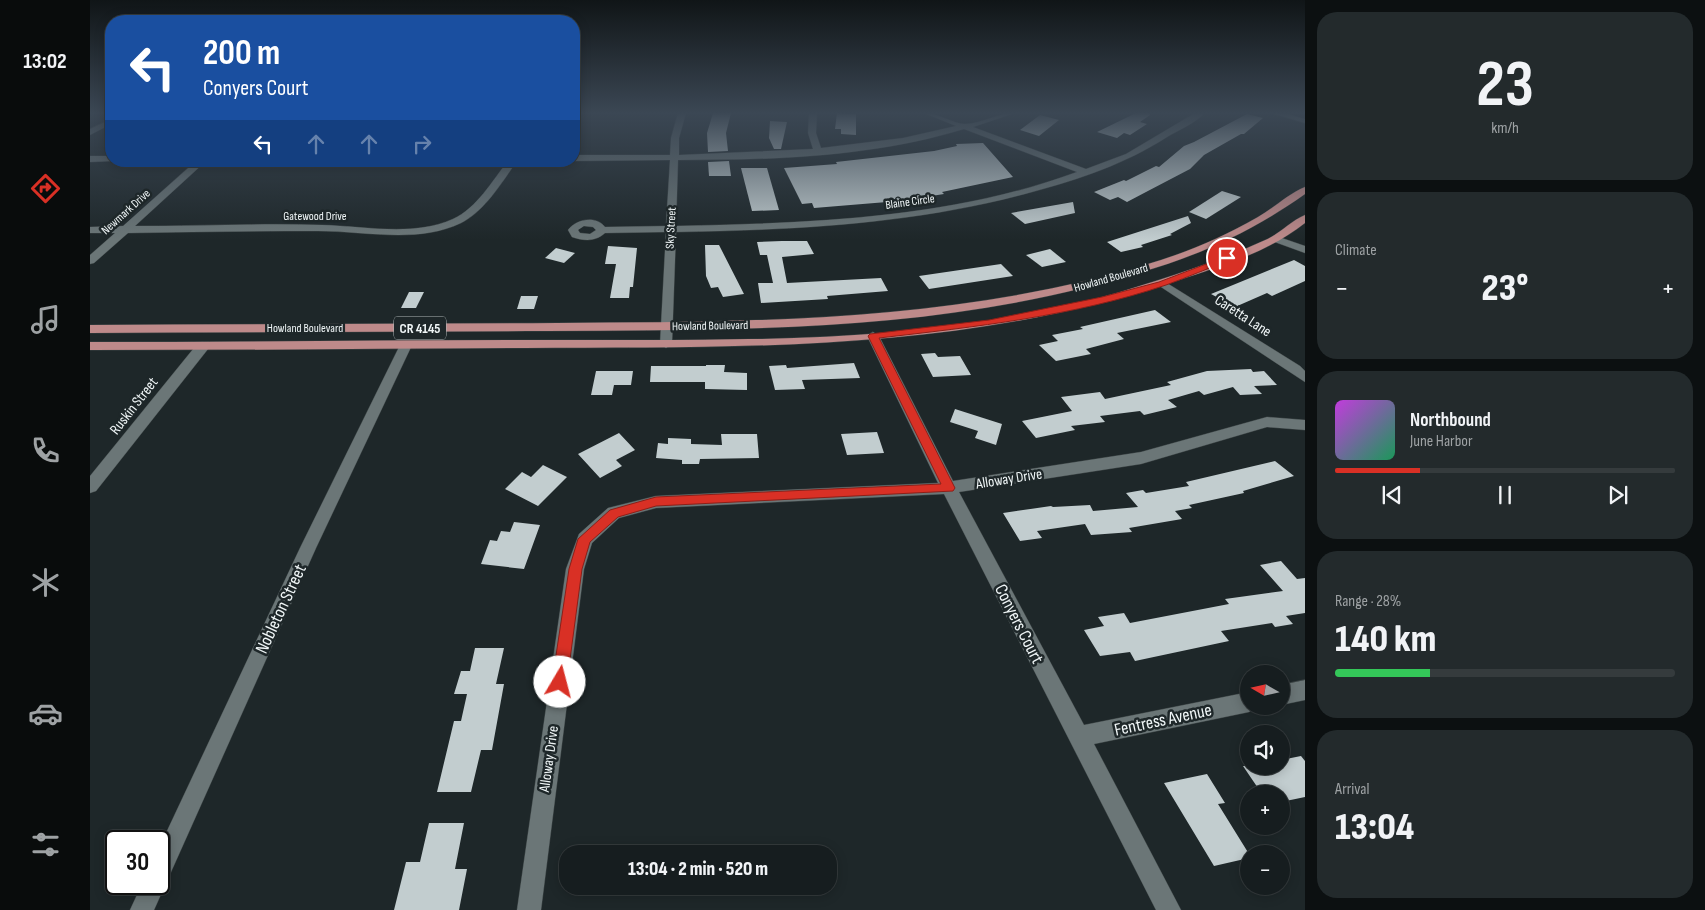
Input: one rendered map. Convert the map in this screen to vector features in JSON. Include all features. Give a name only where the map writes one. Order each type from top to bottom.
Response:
[{"type":"main road","name":"Howland Boulevard","points":[[90,346],[666,344],[796,341],[873,336],[989,323],[1103,300],[1162,283],[1251,249],[1272,231],[1305,190]]},
{"type":"main road","name":"Howland Boulevard","points":[[90,328],[667,327],[788,325],[854,321],[1021,300],[1141,270],[1200,250],[1239,232],[1272,231],[1305,218]]},
{"type":"main road","points":[[1239,232],[1251,249]]},
{"type":"street","points":[[580,158],[743,158],[782,155]]},
{"type":"street","points":[[1042,155],[1088,173]]},
{"type":"street","name":"Blaine Circle","points":[[602,230],[808,226],[894,218],[1013,196],[1088,173],[1128,155]]},
{"type":"street","name":"Sky Street","points":[[666,344],[674,158]]},
{"type":"street","points":[[90,159],[105,159]]},
{"type":"street","name":"Newmark Drive","points":[[90,261],[195,167]]},
{"type":"street","name":"Gatewood Drive","points":[[90,230],[321,228],[417,230],[439,227],[460,219],[476,207],[508,167]]},
{"type":"street","points":[[1272,231],[1305,250]]},
{"type":"street","name":"Caretta Lane","points":[[1162,283],[1295,369],[1305,378]]},
{"type":"street","name":"Conyers Court","points":[[873,336],[949,488],[1169,910]]},
{"type":"street","name":"Nobleton Street","points":[[170,850],[308,548],[406,345]]},
{"type":"street","name":"Ruskin Street","points":[[90,487],[203,346]]},
{"type":"street","name":"Alloway Drive","points":[[529,910],[575,569],[585,539],[614,513],[656,502],[949,488],[1141,458],[1267,422],[1305,425]]},
{"type":"street","points":[[1290,693],[1305,690]]},
{"type":"street","name":"Fentress Avenue","points":[[1078,737],[1240,704]]},
{"type":"street","points":[[142,910],[149,895]]},
{"type":"building","points":[[894,155],[994,155],[1013,177],[942,192],[944,194],[899,201],[814,208],[812,203],[802,204],[784,168],[837,164],[836,162]]},
{"type":"building","points":[[1173,155],[1204,155],[1190,169],[1127,202],[1118,197],[1110,200],[1094,192],[1124,180],[1126,181],[1156,166],[1159,167]]},
{"type":"building","points":[[729,161],[731,176],[709,176],[708,162]]},
{"type":"building","points":[[741,168],[767,168],[779,210],[752,211]]},
{"type":"building","points":[[1222,191],[1241,197],[1206,219],[1189,212]]},
{"type":"building","points":[[1073,202],[1075,213],[1025,224],[1011,213]]},
{"type":"building","points":[[1188,216],[1191,223],[1170,234],[1172,235],[1141,245],[1143,247],[1121,252],[1107,242]]},
{"type":"building","points":[[807,241],[814,254],[782,257],[787,283],[881,278],[888,291],[827,296],[828,299],[761,303],[758,283],[773,283],[767,255],[760,255],[757,242]]},
{"type":"building","points":[[705,245],[719,245],[744,294],[723,297],[718,287],[711,288],[706,276]]},
{"type":"building","points":[[608,246],[637,248],[633,287],[630,287],[629,298],[610,298],[616,264],[605,264]]},
{"type":"building","points":[[556,248],[575,253],[564,263],[545,258]]},
{"type":"building","points":[[1050,249],[1066,262],[1042,267],[1026,255]]},
{"type":"building","points":[[1294,260],[1305,266],[1305,281],[1272,296],[1267,293],[1235,307],[1211,294]]},
{"type":"building","points":[[1001,264],[1013,276],[929,289],[919,276]]},
{"type":"building","points":[[409,292],[424,292],[416,308],[401,308]]},
{"type":"building","points":[[521,296],[538,296],[534,309],[517,309]]},
{"type":"building","points":[[1155,310],[1171,322],[1117,333],[1124,339],[1086,349],[1091,354],[1056,361],[1039,345],[1058,341],[1052,335]]},
{"type":"building","points":[[935,353],[938,357],[960,356],[971,375],[933,377],[921,354]]},
{"type":"building","points":[[854,363],[860,378],[802,380],[805,389],[775,390],[769,366],[786,365],[787,368]]},
{"type":"building","points":[[725,365],[724,372],[747,373],[747,390],[705,389],[705,382],[650,382],[651,366]]},
{"type":"building","points":[[1251,369],[1253,372],[1264,371],[1277,385],[1254,386],[1262,394],[1240,395],[1233,387],[1204,395],[1199,391],[1168,400],[1177,407],[1144,415],[1140,411],[1100,416],[1105,422],[1071,426],[1075,430],[1036,438],[1022,421],[1072,411],[1061,397],[1100,392],[1105,399],[1171,385],[1167,382],[1207,371]]},
{"type":"building","points":[[596,371],[633,371],[631,385],[614,385],[612,395],[591,395]]},
{"type":"building","points":[[955,409],[1002,424],[996,445],[975,438],[978,431],[950,422]]},
{"type":"building","points":[[877,432],[884,453],[847,455],[841,434]]},
{"type":"building","points":[[619,433],[635,450],[616,460],[622,466],[600,478],[578,454]]},
{"type":"building","points":[[721,434],[757,434],[759,458],[700,459],[699,464],[682,464],[682,460],[656,458],[658,443],[668,444],[668,438],[691,439],[691,444],[722,445]]},
{"type":"building","points":[[1275,461],[1294,476],[1243,491],[1244,493],[1189,505],[1192,508],[1175,511],[1182,519],[1129,528],[1132,532],[1091,535],[1085,524],[1037,531],[1042,538],[1020,541],[1003,513],[1051,506],[1090,505],[1093,511],[1138,507],[1126,493],[1143,490],[1146,493],[1189,486],[1186,482]]},
{"type":"building","points":[[543,465],[567,477],[538,506],[505,489],[522,472],[531,477]]},
{"type":"building","points":[[514,522],[540,525],[524,569],[481,564],[490,540],[497,541],[501,531],[510,532]]},
{"type":"building","points":[[1281,561],[1297,579],[1305,578],[1305,613],[1286,616],[1293,624],[1275,627],[1272,623],[1221,631],[1229,641],[1135,661],[1130,652],[1100,656],[1084,630],[1104,626],[1098,617],[1124,613],[1130,623],[1229,604],[1225,599],[1283,591],[1260,565]]},
{"type":"building","points":[[475,648],[504,648],[496,684],[504,684],[492,750],[481,750],[471,792],[437,792],[454,721],[461,721],[467,694],[454,694],[461,671],[470,671]]},
{"type":"building","points":[[1301,756],[1305,761],[1305,797],[1290,800],[1290,785],[1256,785],[1249,775],[1290,775],[1290,758]]},
{"type":"building","points":[[1207,774],[1225,803],[1218,804],[1243,845],[1240,845],[1240,860],[1214,866],[1164,783]]},
{"type":"building","points":[[429,823],[464,823],[455,869],[467,869],[459,910],[394,910],[406,862],[420,862]]},
{"type":"route","points":[[560,682],[575,569],[585,539],[614,513],[656,502],[949,488],[873,336],[989,323],[1103,300],[1162,283],[1227,258]]}]
